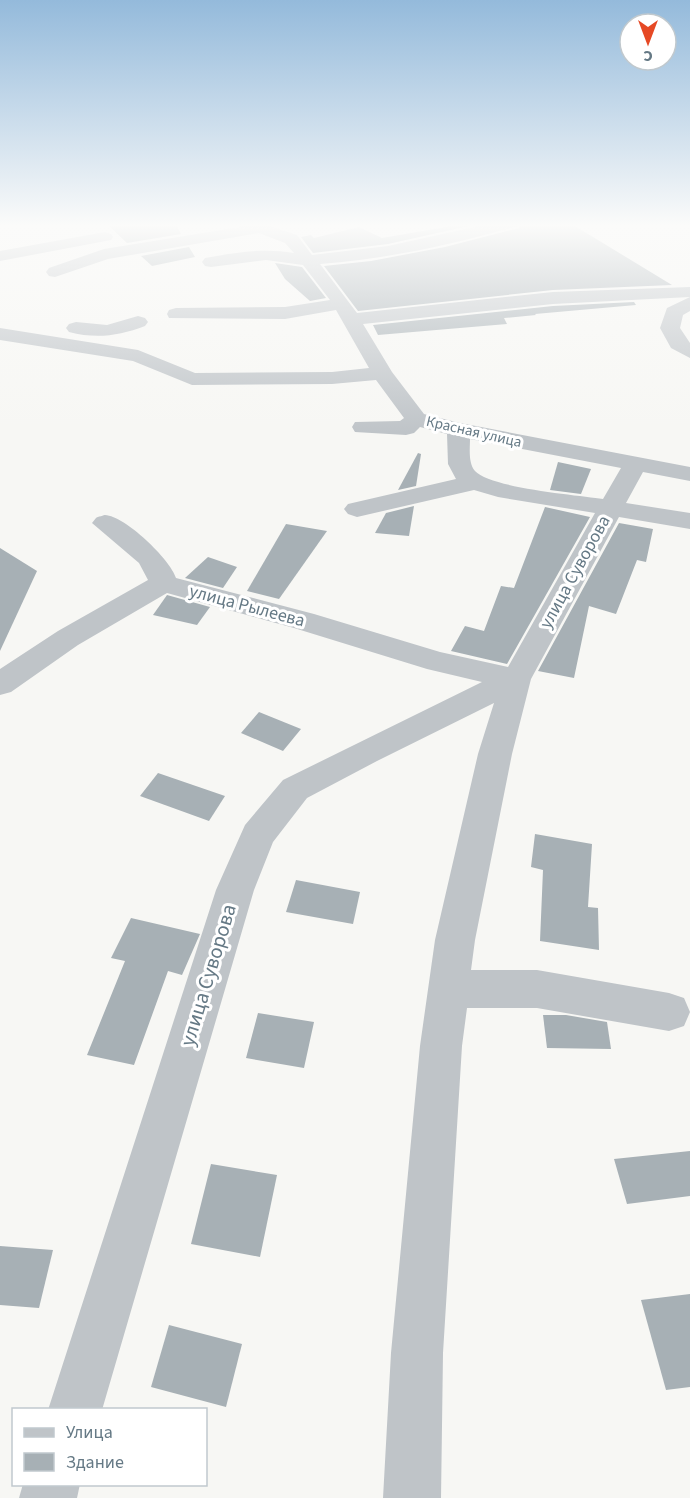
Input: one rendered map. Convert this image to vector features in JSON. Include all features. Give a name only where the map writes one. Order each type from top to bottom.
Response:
[{"type":"street","name":"Красная улица","points":[[332,293],[347,311],[382,373],[404,405],[408,428],[459,430],[690,474]]},
{"type":"street","points":[[176,314],[347,311],[669,293]]},
{"type":"street","points":[[690,303],[674,312],[670,328],[678,344],[690,352]]},
{"type":"street","points":[[0,317],[102,332],[115,331],[138,322]]},
{"type":"street","points":[[0,333],[138,356],[192,380],[332,378],[382,373]]},
{"type":"street","points":[[363,427],[408,428]]},
{"type":"street","points":[[459,430],[457,459],[465,475],[473,483]]},
{"type":"street","name":"улица Суворова","points":[[412,1498],[417,1353],[441,1046],[455,940],[476,836],[495,754],[516,679],[635,465]]},
{"type":"street","points":[[357,509],[473,483],[498,490],[690,521]]},
{"type":"street","points":[[0,684],[68,638],[164,583],[163,576],[155,563],[105,523]]},
{"type":"street","name":"улица Рылеева","points":[[164,583],[304,621],[438,662],[516,679]]},
{"type":"street","name":"улица Суворова","points":[[76,1408],[234,890],[258,835],[296,789],[365,752],[516,679]]},
{"type":"street","points":[[448,989],[537,989],[669,1012]]},
{"type":"building","points":[[301,293],[322,293],[326,298],[310,301]]},
{"type":"building","points":[[344,293],[526,293],[358,311]]},
{"type":"building","points":[[634,302],[636,305],[504,318],[507,324],[378,335],[373,325],[553,306]]},
{"type":"building","points":[[418,453],[421,454],[416,486],[398,490]]},
{"type":"building","points":[[558,462],[591,469],[581,494],[550,490]]},
{"type":"building","points":[[414,506],[409,536],[375,533],[386,513]]},
{"type":"building","points":[[545,507],[590,517],[507,664],[451,651],[465,626],[484,631],[501,586],[514,588]]},
{"type":"building","points":[[619,523],[653,529],[646,562],[637,560],[616,614],[589,606],[574,678],[538,671]]},
{"type":"building","points":[[286,524],[327,531],[279,599],[247,591]]},
{"type":"building","points":[[0,548],[37,571],[0,651]]},
{"type":"building","points":[[208,557],[237,567],[223,588],[185,578]]},
{"type":"building","points":[[167,595],[210,607],[197,625],[153,615]]},
{"type":"building","points":[[259,712],[301,729],[283,751],[241,733]]},
{"type":"building","points":[[158,773],[225,796],[209,821],[140,796]]},
{"type":"building","points":[[535,834],[592,844],[588,907],[598,908],[599,950],[540,941],[543,870],[531,867]]},
{"type":"building","points":[[296,880],[360,892],[353,924],[286,912]]},
{"type":"building","points":[[131,918],[200,934],[182,975],[168,971],[134,1065],[87,1055],[125,961],[111,958]]},
{"type":"building","points":[[258,1013],[314,1022],[304,1068],[246,1058]]},
{"type":"building","points":[[543,1015],[566,1015],[607,1022],[611,1049],[547,1048]]},
{"type":"building","points":[[690,1151],[690,1196],[627,1204],[614,1159]]},
{"type":"building","points":[[211,1164],[277,1175],[260,1257],[191,1244]]},
{"type":"building","points":[[0,1246],[53,1250],[39,1308],[0,1305]]},
{"type":"building","points":[[690,1294],[690,1387],[666,1390],[641,1300]]},
{"type":"building","points":[[169,1325],[242,1344],[226,1407],[151,1387]]}]
